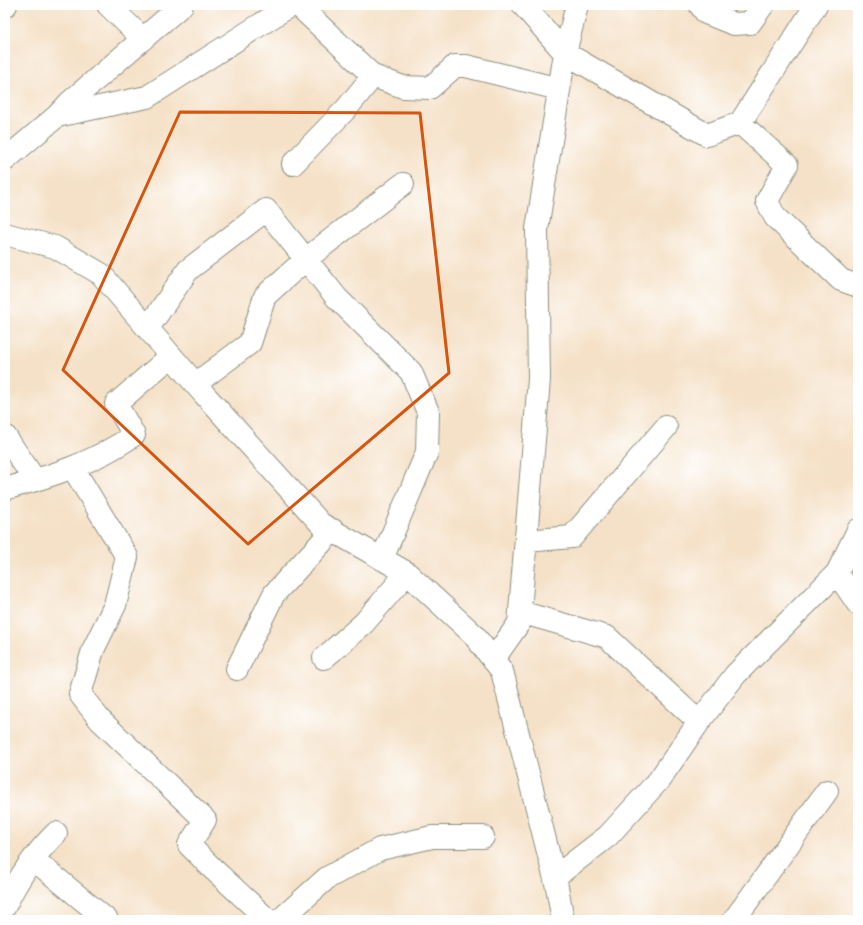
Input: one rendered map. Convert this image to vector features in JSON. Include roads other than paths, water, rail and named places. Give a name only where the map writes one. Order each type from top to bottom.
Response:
[{"type":"street","points":[[108,5],[143,39]]},
{"type":"street","points":[[5,160],[182,5]]},
{"type":"street","points":[[57,116],[147,97],[291,5]]},
{"type":"street","points":[[298,5],[373,76],[403,87],[430,88],[455,66],[466,66],[559,89]]},
{"type":"street","points":[[523,5],[565,53],[708,135],[740,123],[816,5]]},
{"type":"street","points":[[492,660],[519,623],[539,379],[537,230],[565,53],[577,5]]},
{"type":"street","points":[[700,5],[706,13],[734,24],[750,23],[763,5]]},
{"type":"street","points":[[293,164],[347,108],[373,76]]},
{"type":"street","points":[[740,123],[787,165],[767,201],[775,217],[842,280],[858,286]]},
{"type":"street","points":[[195,384],[250,342],[265,296],[306,259],[403,184]]},
{"type":"street","points":[[148,328],[188,270],[266,210],[337,298],[411,372],[428,412],[427,452],[382,559]]},
{"type":"street","points":[[5,234],[55,247],[100,274],[195,384],[321,524],[406,573],[473,634],[502,671],[555,878],[564,920]]},
{"type":"street","points":[[5,489],[61,473],[73,468],[114,449],[134,435],[116,404],[172,356]]},
{"type":"street","points":[[526,541],[572,537],[666,427]]},
{"type":"street","points":[[5,436],[35,480]]},
{"type":"street","points":[[73,468],[127,557],[115,605],[93,650],[80,694],[100,720],[205,820],[189,844],[213,870],[268,920]]},
{"type":"street","points":[[237,669],[274,594],[333,530]]},
{"type":"street","points":[[858,530],[848,574],[858,604]]},
{"type":"street","points":[[324,658],[364,623],[406,573]]},
{"type":"street","points":[[555,878],[608,836],[659,780],[698,722],[736,674],[848,574]]},
{"type":"street","points":[[520,612],[607,637],[698,722]]},
{"type":"street","points":[[734,920],[827,791]]},
{"type":"street","points":[[5,906],[10,879],[33,859],[39,850],[56,833]]},
{"type":"street","points":[[288,917],[327,878],[380,849],[432,837],[483,837]]},
{"type":"street","points":[[33,859],[107,920]]}]
